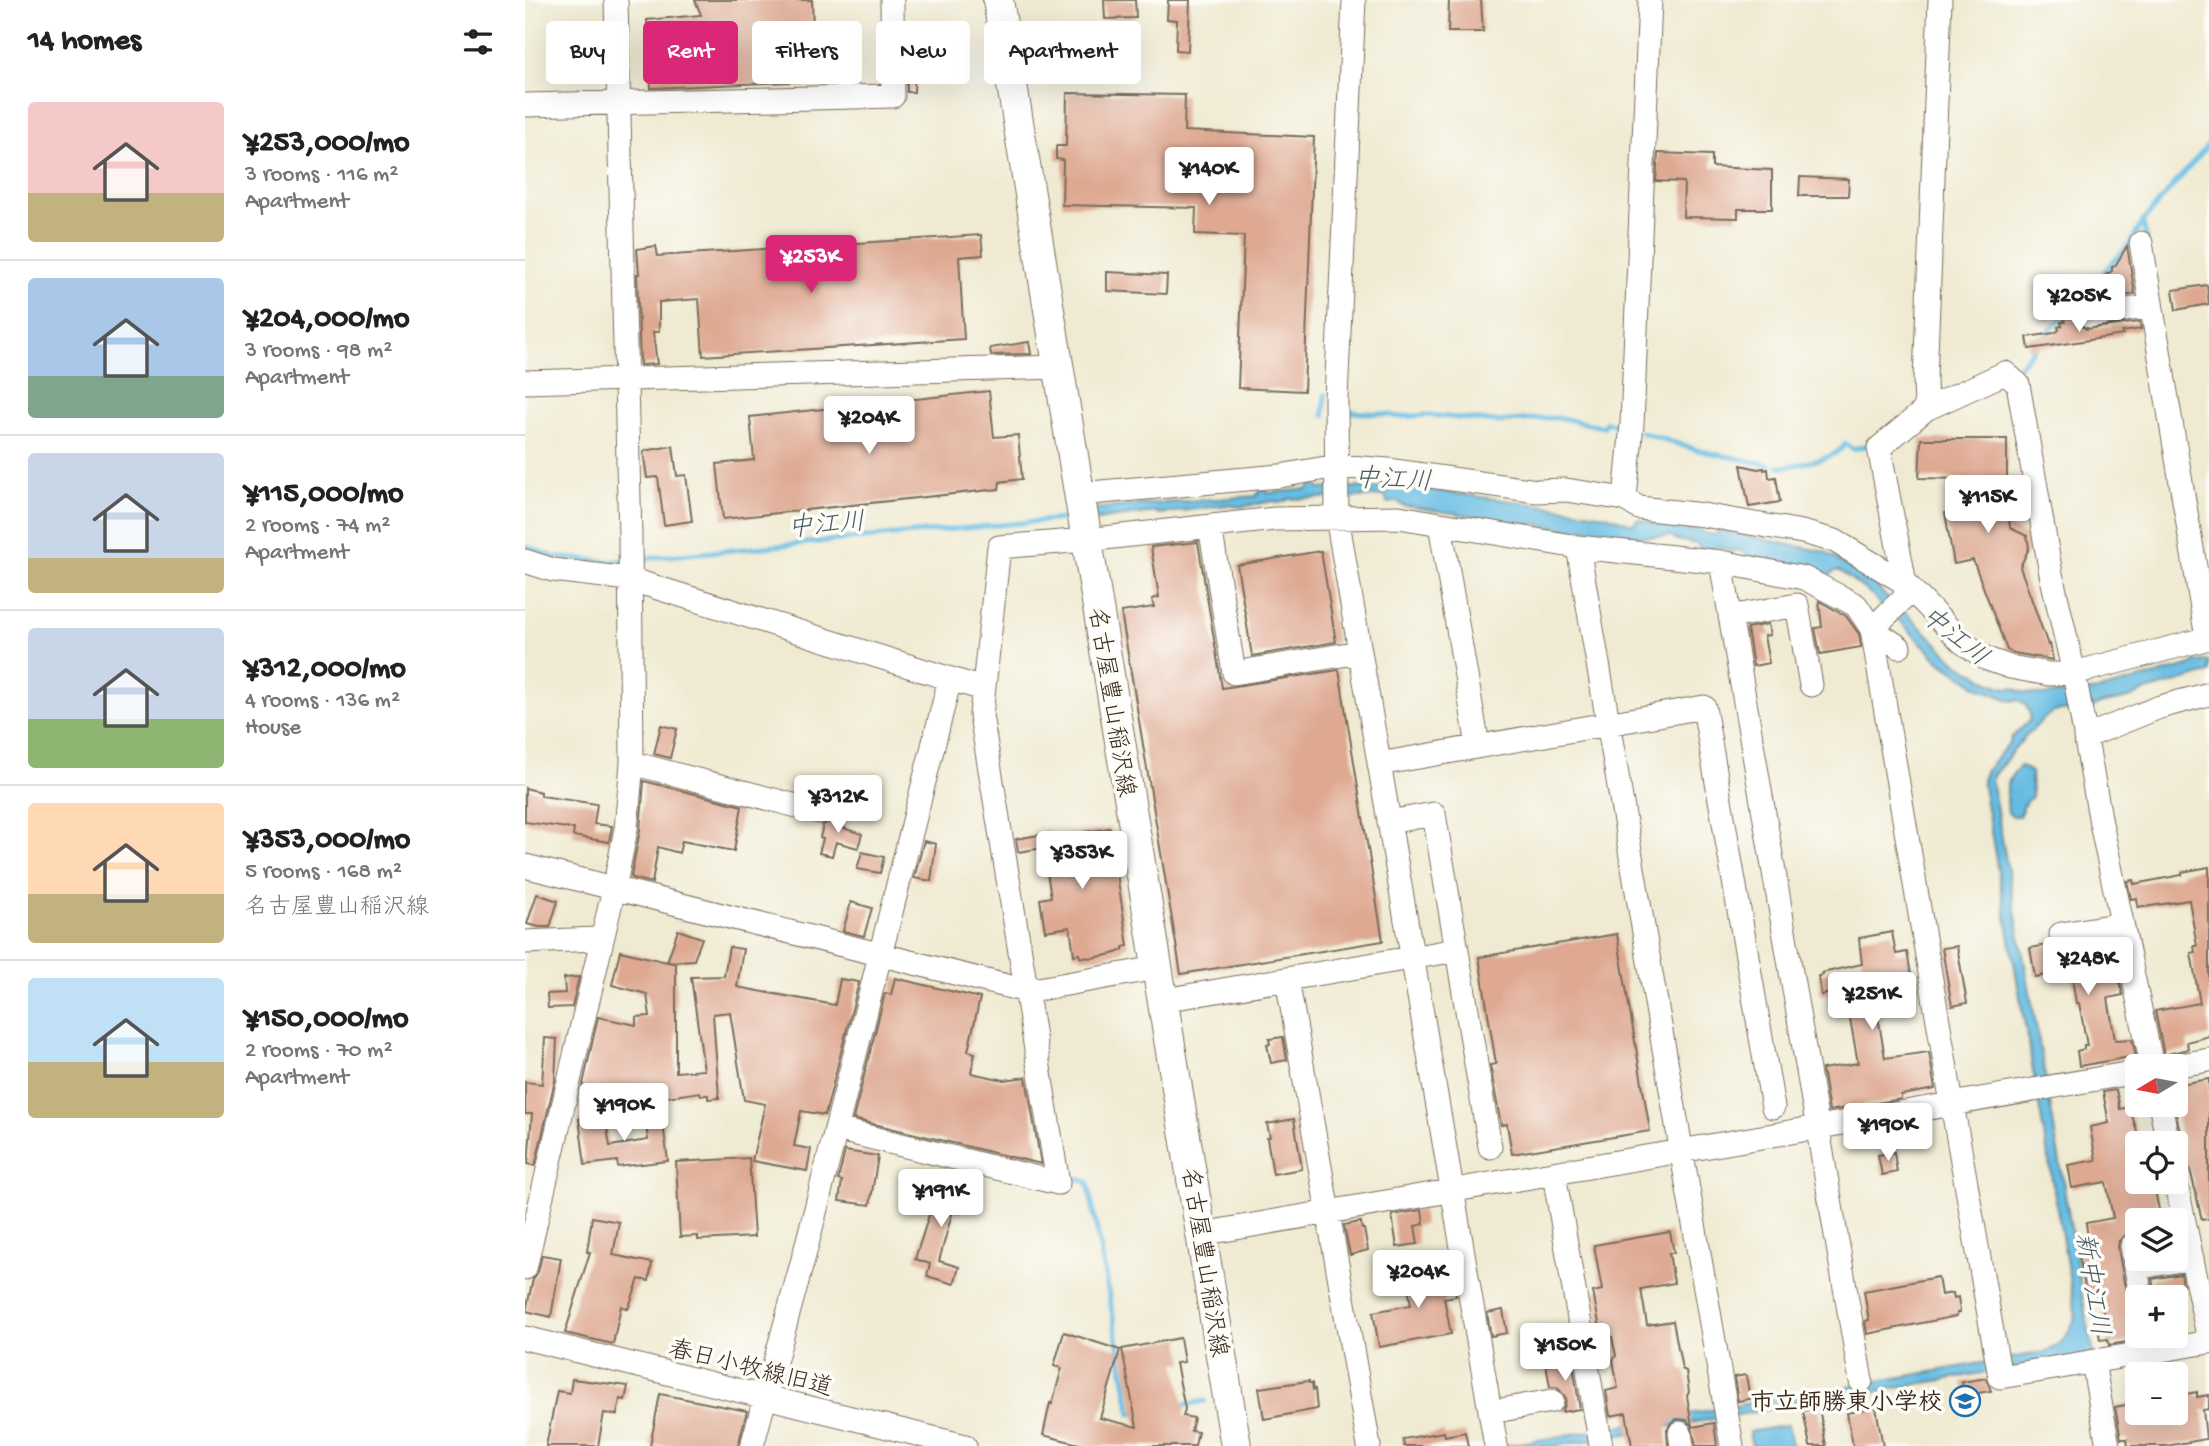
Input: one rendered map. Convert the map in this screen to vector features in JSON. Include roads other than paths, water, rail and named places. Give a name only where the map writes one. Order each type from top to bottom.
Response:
[{"type":"main road","name":"名古屋豊山稲沢線","points":[[998,0],[1237,1446]]},
{"type":"street","points":[[525,1268],[614,890],[626,829],[632,763],[630,537],[616,0]]},
{"type":"street","points":[[525,105],[894,96],[892,0]]},
{"type":"street","points":[[1354,0],[1336,398],[1337,518],[1495,1442]]},
{"type":"street","points":[[1625,499],[1632,424],[1650,0]]},
{"type":"street","points":[[1926,409],[1940,0]]},
{"type":"street","points":[[1079,496],[1337,471],[1388,470],[1537,491],[1566,490],[1625,499],[1639,508],[1703,514],[1802,532],[1835,541],[1908,589],[1962,642],[1987,659],[2010,667],[2075,681],[2208,638],[2141,243]]},
{"type":"street","points":[[2090,316],[2151,306]]},
{"type":"street","points":[[525,382],[1059,367]]},
{"type":"street","points":[[1908,589],[1879,447],[1926,409],[2005,373],[2018,384],[2051,574],[2149,1054]]},
{"type":"street","points":[[836,1129],[1058,1183],[981,715],[999,547],[1275,519],[1399,517],[1578,547],[1721,562],[1804,578],[1856,605],[1875,627],[1899,647]]},
{"type":"street","points":[[1440,524],[1478,747]]},
{"type":"street","points":[[1210,526],[1234,673],[1360,652]]},
{"type":"street","points":[[1578,547],[1732,1446]]},
{"type":"street","points":[[525,561],[553,570],[629,578],[983,689]]},
{"type":"street","points":[[1721,562],[1861,1381]]},
{"type":"street","points":[[1875,627],[1908,589]]},
{"type":"street","points":[[1730,617],[1797,605],[1811,685]]},
{"type":"street","points":[[1875,627],[1952,1104],[2000,1377],[2209,1341],[2178,1194]]},
{"type":"street","points":[[753,1446],[805,1252],[950,679]]},
{"type":"street","points":[[2084,729],[2209,694]]},
{"type":"street","points":[[1379,764],[1704,707],[1773,1107]]},
{"type":"street","points":[[632,763],[820,812]]},
{"type":"street","points":[[1389,822],[1434,814],[1490,1147]]},
{"type":"street","points":[[525,866],[1027,991],[1157,968]]},
{"type":"street","points":[[2061,934],[2122,923]]},
{"type":"street","points":[[525,942],[596,939]]},
{"type":"street","points":[[1164,1000],[1457,950]]},
{"type":"street","points":[[1287,979],[1369,1446]]},
{"type":"street","points":[[2188,1064],[2209,1060]]},
{"type":"street","points":[[1201,1234],[2125,1074]]},
{"type":"street","points":[[1554,1174],[1600,1438]]},
{"type":"street","points":[[2139,1285],[2134,1257],[2192,1258]]},
{"type":"street","name":"春日小牧線旧道","points":[[525,1338],[965,1446]]},
{"type":"street","points":[[2093,1362],[2108,1446]]},
{"type":"street","points":[[1490,1412],[1552,1401]]},
{"type":"water","points":[[1311,484],[1320,489],[1356,487],[1392,490],[1394,485],[1575,510],[1609,516],[1633,524],[1638,519],[1716,535],[1719,530],[1825,552],[1877,586],[1956,662],[1993,684],[2025,693],[2045,695],[2096,691],[2196,662],[2209,661],[2209,673],[2088,709],[2050,714],[2027,734],[1991,778],[2094,1354],[1556,1446],[1504,1446],[2045,1352],[2065,1338],[2076,1316],[1982,780],[2011,738],[2030,720],[2030,713],[2025,704],[1978,687],[1938,660],[1901,622],[1884,610],[1872,595],[1840,571],[1834,571],[1829,576],[1804,566],[1746,555],[1745,552],[1737,550],[1732,552],[1718,546],[1709,550],[1700,548],[1697,544],[1670,536],[1637,537],[1587,529],[1573,530],[1404,506],[1397,502],[1387,503],[1385,496],[1289,499],[1280,503],[1274,501],[1241,507],[1227,505],[1159,514],[1156,512],[1085,523],[1084,510],[1256,496],[1261,489],[1269,493],[1308,489]]},
{"type":"water","points":[[2020,766],[2031,772],[2032,797],[2026,801],[2019,816],[2013,816],[2008,813],[2007,787]]},
{"type":"water","points":[[1788,1425],[1792,1446],[1752,1446],[1749,1432]]},
{"type":"waterway","points":[[2146,238],[2143,221],[2209,144]]},
{"type":"waterway","points":[[2018,368],[2130,244],[2143,221]]},
{"type":"waterway","points":[[1324,416],[1325,395]]},
{"type":"waterway","points":[[1351,412],[1398,417],[1428,415],[1497,422],[1562,418],[1603,427],[1606,422],[1625,427]]},
{"type":"waterway","points":[[1641,432],[1697,450],[1770,465]]},
{"type":"waterway","points":[[1778,466],[1818,460],[1834,454],[1845,444],[1853,449],[1869,445],[1873,441]]},
{"type":"waterway","name":"中江川","points":[[637,559],[1074,518]]},
{"type":"waterway","name":"中江川","points":[[525,546],[555,557],[612,562],[624,560]]},
{"type":"waterway","points":[[1066,1175],[1088,1182],[1131,1414],[1141,1412]]},
{"type":"waterway","points":[[1178,1406],[1205,1401]]},
{"type":"place","name":"市立師勝東小学校","points":[[1965,1401]]},
{"type":"water label","name":"新中江川","points":[[2094,1284]]}]
